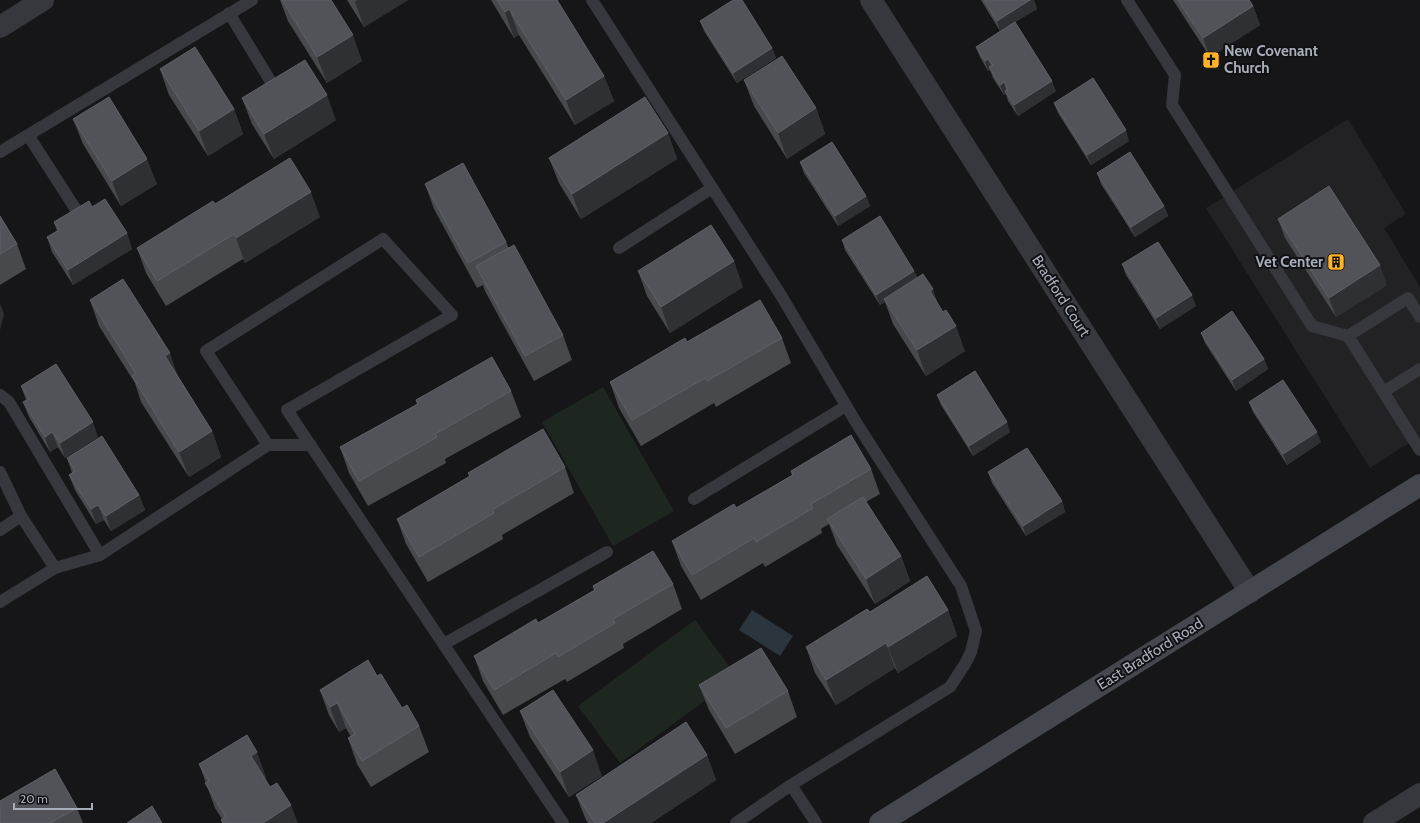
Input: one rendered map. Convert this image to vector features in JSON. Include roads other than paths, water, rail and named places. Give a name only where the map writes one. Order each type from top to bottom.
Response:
[{"type":"street","points":[[0,27],[43,0]]},
{"type":"street","name":"Bradford Court","points":[[871,0],[1250,592]]},
{"type":"street","name":"East Bradford Road","points":[[880,823],[1420,485]]},
{"type":"street","points":[[1374,823],[1420,794]]},
{"type":"lane","points":[[0,152],[252,0]]},
{"type":"lane","points":[[592,0],[782,297],[846,406],[962,586],[976,631],[971,652],[950,687],[791,785],[736,823]]},
{"type":"lane","points":[[1127,0],[1175,75],[1172,105],[1312,326],[1348,336],[1420,450]]},
{"type":"lane","points":[[230,13],[283,101]]},
{"type":"lane","points":[[28,135],[82,219]]},
{"type":"lane","points":[[619,248],[712,188]]},
{"type":"lane","points":[[268,445],[206,351],[383,239],[452,315],[287,410],[563,823]]},
{"type":"lane","points":[[1348,336],[1408,298],[1420,318]]},
{"type":"lane","points":[[1383,392],[1420,369]]},
{"type":"lane","points":[[0,395],[9,402],[100,555]]},
{"type":"lane","points":[[694,499],[846,406]]},
{"type":"lane","points":[[0,602],[55,568],[100,555],[268,445],[311,445]]},
{"type":"lane","points":[[0,472],[22,516],[55,568]]},
{"type":"lane","points":[[0,530],[22,516]]},
{"type":"lane","points":[[444,644],[607,552]]},
{"type":"lane","points":[[791,785],[816,823]]},
{"type":"place","name":"New Covenant Church","points":[[1211,60]]},
{"type":"place","name":"Vet Center","points":[[1336,262]]}]
